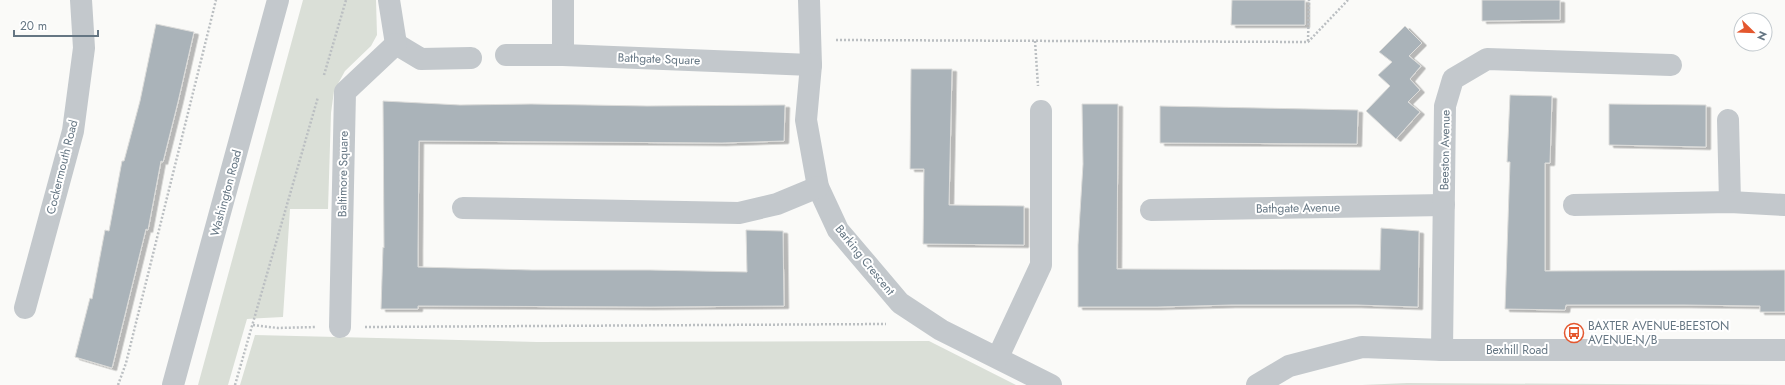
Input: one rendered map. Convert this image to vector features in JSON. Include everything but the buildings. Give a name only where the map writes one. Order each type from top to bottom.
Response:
[{"type":"street","name":"Cockermouth Road","points":[[25,308],[73,131],[84,48],[81,0]]},
{"type":"street","name":"Washington Road","points":[[173,385],[278,0]]},
{"type":"street","points":[[389,0],[396,44],[421,59],[471,58]]},
{"type":"street","points":[[563,0],[563,55]]},
{"type":"street","name":"Barking Crescent","points":[[810,0],[809,40],[811,65],[806,120],[818,187],[838,230],[900,303],[941,330],[998,357],[1051,385]]},
{"type":"street","name":"Baltimore Square","points":[[340,327],[344,92],[396,44]]},
{"type":"street","name":"Bathgate Square","points":[[506,55],[563,55],[811,65]]},
{"type":"street","name":"Beeston Avenue","points":[[1442,350],[1445,106],[1453,79],[1487,59],[1671,65]]},
{"type":"street","points":[[998,357],[1041,264],[1041,111]]},
{"type":"street","points":[[1728,120],[1730,202]]},
{"type":"street","points":[[463,208],[739,213],[777,204],[818,187]]},
{"type":"street","points":[[1574,205],[1730,202],[1785,205]]},
{"type":"street","name":"Bathgate Avenue","points":[[1151,210],[1444,205]]},
{"type":"street","name":"Bexhill Road","points":[[1257,385],[1289,366],[1362,347],[1442,350],[1785,350]]},
{"type":"path","points":[[118,385],[126,363],[216,0]]},
{"type":"path","points":[[322,82],[346,0]]},
{"type":"path","points":[[1308,42],[1309,0]]},
{"type":"path","points":[[809,40],[1308,42],[1348,0]]},
{"type":"path","points":[[1035,41],[1041,111]]},
{"type":"path","points":[[235,385],[318,96]]},
{"type":"path","points":[[253,325],[278,328],[888,324]]},
{"type":"shaded area","points":[[303,0],[376,0],[377,35],[371,46],[345,71],[334,91],[331,113],[328,209],[290,209],[283,317],[247,319],[228,385],[198,385]]},
{"type":"shaded area","points":[[255,335],[537,342],[929,341],[1016,385],[240,385]]},
{"type":"shaded area","points":[[1407,383],[1785,385],[1362,385]]},
{"type":"place","name":"BAXTER AVENUE-BEESTON AVENUE-N/B","points":[[1574,333]]}]
